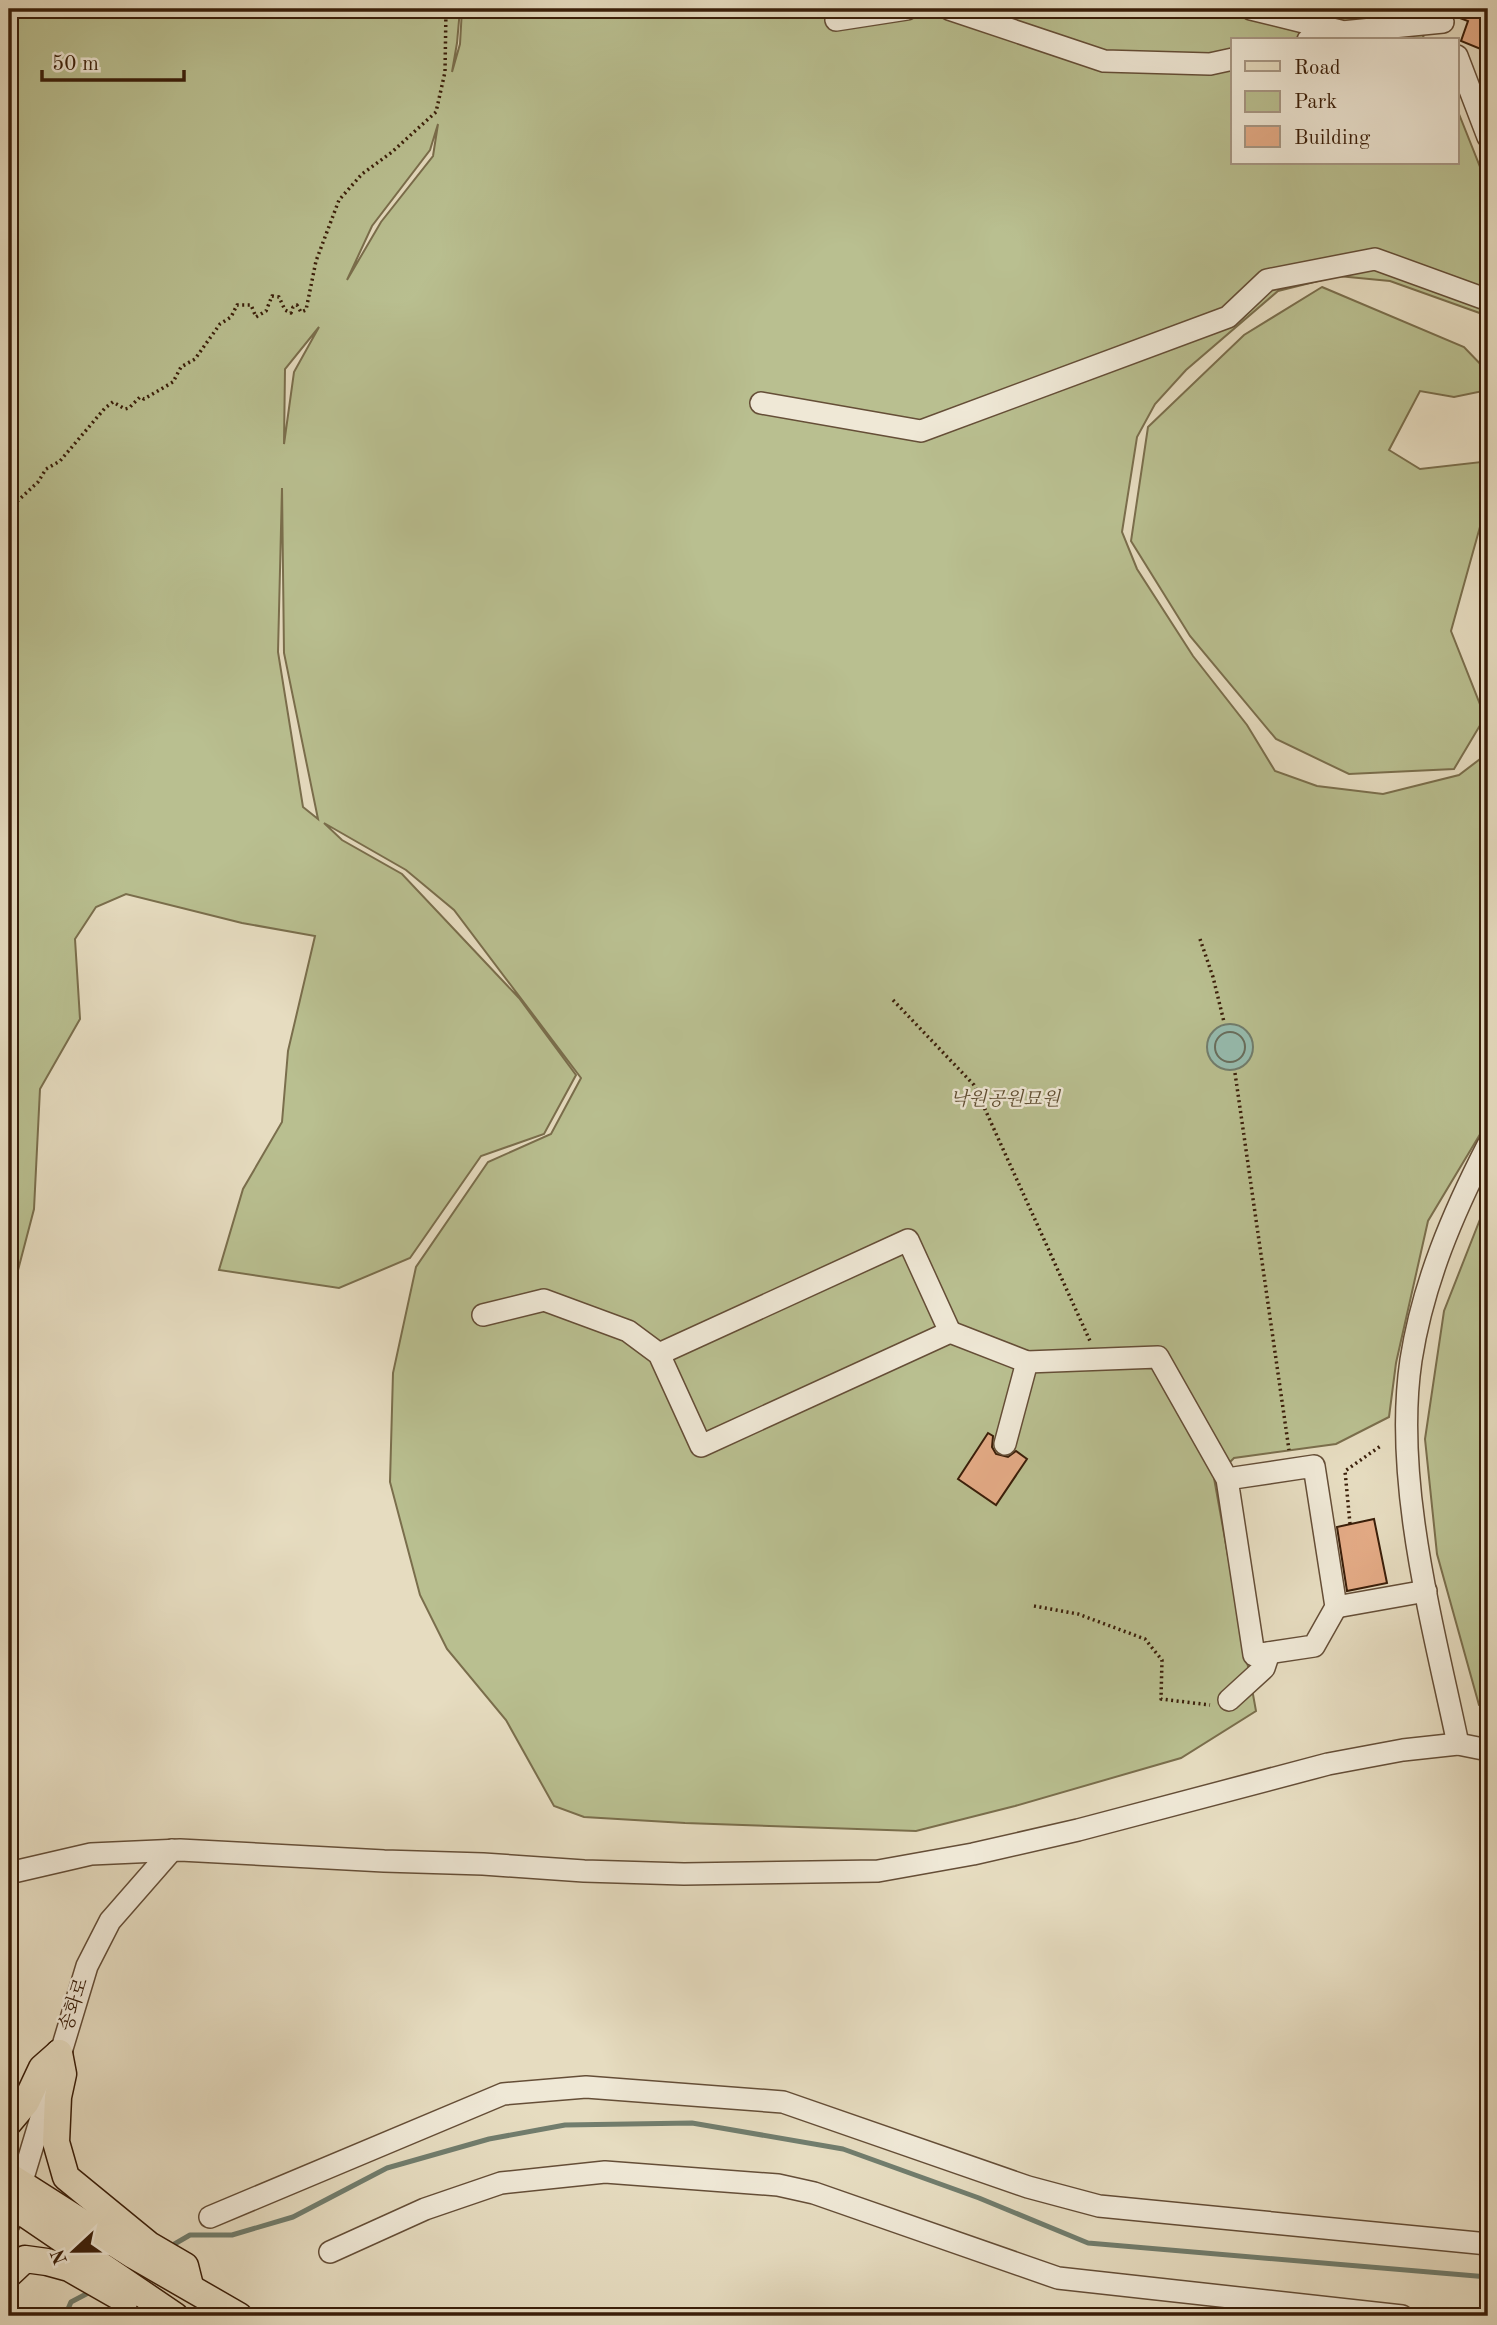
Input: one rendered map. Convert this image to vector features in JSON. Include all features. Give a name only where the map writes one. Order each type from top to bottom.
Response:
[{"type":"main road","points":[[9,2122],[26,2102],[42,2068],[59,2053]]},
{"type":"main road","points":[[59,2053],[63,2074],[58,2097],[56,2142],[66,2177],[141,2250],[190,2286],[229,2310]]},
{"type":"main road","points":[[12,2199],[141,2250]]},
{"type":"main road","points":[[12,2199],[96,2274]]},
{"type":"main road","points":[[9,2274],[25,2259],[96,2274],[151,2299],[175,2316]]},
{"type":"street","points":[[836,20],[906,9]]},
{"type":"street","points":[[950,9],[1104,61],[1210,64],[1231,59]]},
{"type":"street","points":[[1251,9],[1342,32]]},
{"type":"street","points":[[1316,38],[1342,32],[1445,24]]},
{"type":"street","points":[[1458,59],[1488,137]]},
{"type":"street","points":[[761,403],[921,431],[1228,317],[1267,280],[1376,259],[1488,300]]},
{"type":"street","points":[[1458,1744],[1426,1591],[1410,1478],[1407,1420],[1411,1360],[1426,1293],[1449,1224],[1488,1145]]},
{"type":"street","points":[[659,1354],[908,1240],[950,1332],[1027,1362],[1158,1357],[1227,1479],[1254,1655],[1314,1646],[1336,1607],[1314,1466],[1227,1479]]},
{"type":"street","points":[[483,1315],[544,1300],[628,1331],[659,1354],[701,1446],[950,1332]]},
{"type":"street","points":[[1005,1444],[1027,1362]]},
{"type":"street","points":[[1336,1607],[1426,1591]]},
{"type":"street","points":[[1229,1700],[1264,1668],[1269,1653]]},
{"type":"street","points":[[9,1873],[91,1854],[172,1850],[684,1874],[878,1871],[973,1854],[1078,1830],[1328,1764],[1403,1750],[1458,1744],[1488,1750]]},
{"type":"street","name":"송화로","points":[[12,2199],[87,1966],[110,1921],[172,1850]]},
{"type":"street","points":[[210,2217],[503,2094],[586,2087],[783,2102],[1028,2187],[1099,2206],[1488,2244]]},
{"type":"street","points":[[330,2252],[425,2209],[501,2183],[605,2172],[778,2185],[814,2193],[1058,2278],[1402,2316]]},
{"type":"path","points":[[9,509],[38,482],[46,469],[60,461],[105,408],[113,402],[125,409],[129,408],[140,397],[144,399],[173,382],[181,367],[195,359],[220,324],[231,317],[237,305],[251,305],[256,317],[266,311],[272,296],[279,297],[285,310],[291,313],[297,305],[301,312],[306,310],[316,261],[339,200],[362,174],[393,152],[436,112],[445,72],[446,9]]},
{"type":"path","points":[[1200,939],[1213,976],[1224,1022]]},
{"type":"path","points":[[894,1000],[974,1085],[1098,1359]]},
{"type":"path","points":[[1234,1073],[1292,1469]]},
{"type":"path","points":[[1350,1524],[1345,1471],[1382,1445]]},
{"type":"path","points":[[1034,1606],[1078,1614],[1145,1639],[1162,1660],[1161,1699],[1210,1706],[1229,1700]]},
{"type":"green space","name":"낙원공원묘원","points":[[9,9],[460,9],[452,72],[460,44],[462,9],[1410,9],[1424,38],[1231,38],[1231,164],[1458,164],[1458,112],[1488,187],[1488,316],[1390,281],[1338,276],[1278,291],[1186,370],[1155,404],[1137,437],[1122,532],[1137,569],[1193,656],[1247,725],[1275,771],[1317,786],[1383,794],[1459,775],[1488,753],[1488,1121],[1428,1221],[1396,1363],[1389,1417],[1336,1444],[1234,1458],[1214,1478],[1256,1711],[1181,1758],[1015,1806],[916,1831],[584,1817],[554,1806],[506,1720],[447,1649],[420,1595],[390,1482],[393,1373],[416,1267],[488,1162],[551,1134],[581,1078],[454,910],[406,870],[324,823],[342,840],[402,874],[519,998],[576,1075],[544,1134],[481,1156],[410,1258],[339,1288],[219,1270],[243,1189],[282,1122],[288,1051],[315,936],[242,923],[126,894],[96,907],[75,939],[80,1019],[40,1089],[34,1209],[9,1298]],"holes":[[[438,124],[433,156],[381,222],[347,280],[372,226],[430,150]],[[319,327],[294,372],[284,444],[285,369]],[[282,488],[284,653],[318,819],[303,807],[278,652]]]},
{"type":"green space","points":[[1322,287],[1464,347],[1488,372],[1488,390],[1454,397],[1420,391],[1389,450],[1420,469],[1481,462],[1483,516],[1451,631],[1485,717],[1454,769],[1349,774],[1276,739],[1190,636],[1131,541],[1148,427],[1244,335]]},
{"type":"green space","points":[[1488,1199],[1488,1708],[1479,1705],[1437,1554],[1425,1439],[1444,1311]]},
{"type":"water","points":[[1230,1024],[1246,1031],[1253,1047],[1246,1063],[1230,1070],[1214,1063],[1207,1047],[1214,1031]]},
{"type":"building","points":[[1439,9],[1488,9],[1488,52],[1461,41],[1468,21],[1454,16],[1448,10]]},
{"type":"building","points":[[988,1433],[993,1436],[992,1447],[996,1454],[1008,1457],[1016,1451],[1027,1459],[996,1505],[958,1479]]},
{"type":"building","points":[[1374,1519],[1387,1583],[1347,1591],[1337,1527]]},
{"type":"waterway","points":[[171,2246],[190,2235],[232,2235],[293,2217],[387,2168],[489,2139],[565,2125],[692,2123],[843,2149],[979,2198],[1088,2243],[1488,2277]]},
{"type":"waterway","points":[[65,2316],[71,2302],[92,2291]]}]
